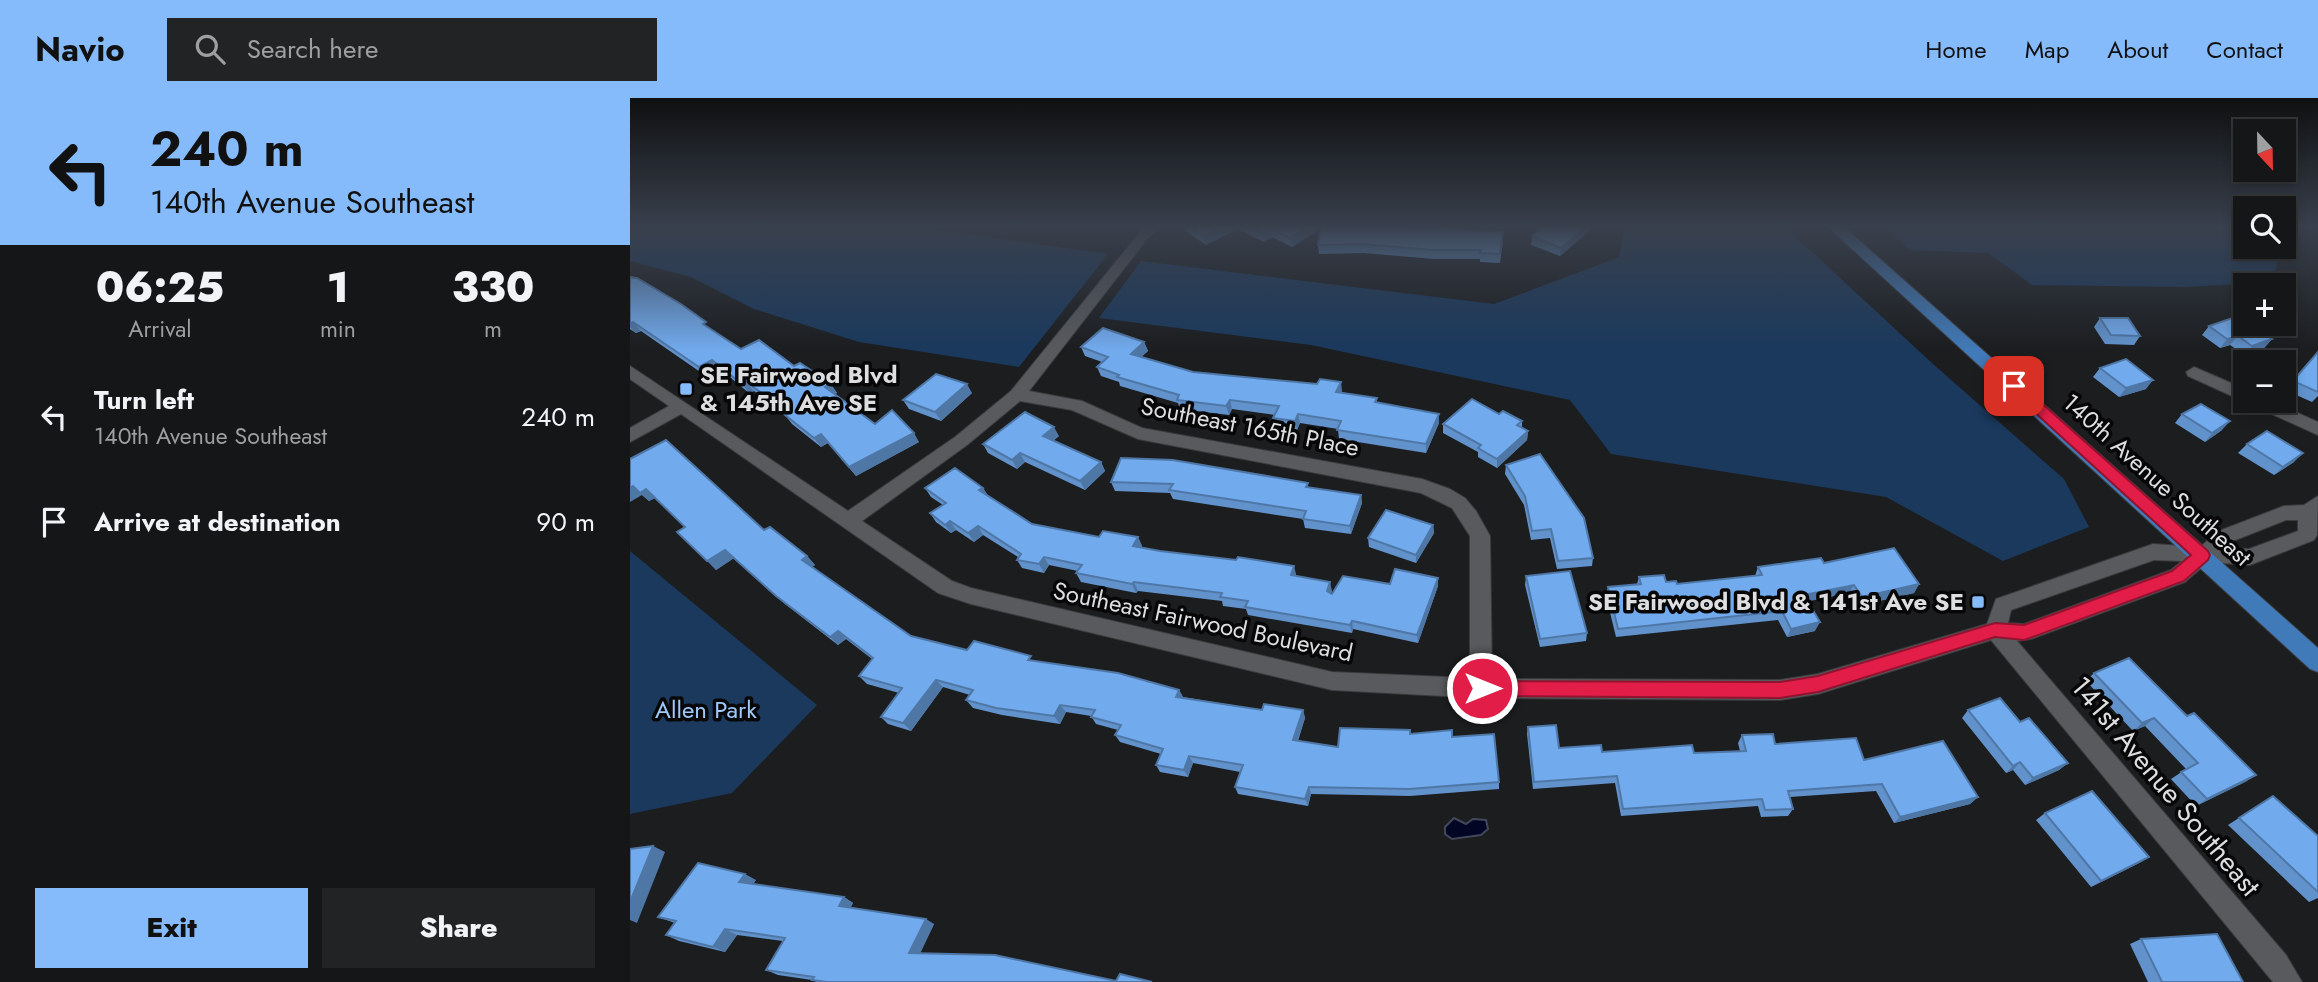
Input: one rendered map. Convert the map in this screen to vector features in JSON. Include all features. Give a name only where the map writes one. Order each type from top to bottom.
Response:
[{"type":"main road","name":"140th Avenue Southeast","points":[[1880,267],[2318,662]]},
{"type":"street","points":[[848,521],[961,441],[1017,395],[1117,267]]},
{"type":"street","name":"Southeast Fairwood Boulevard","points":[[630,371],[945,587],[971,596],[1332,681],[1482,688],[1780,690],[1818,684],[1995,630],[2024,633],[2178,576],[2202,555],[2227,536],[2284,513],[2315,511],[2308,535],[2250,557],[2202,555],[2153,552],[2003,605],[1995,630]]},
{"type":"street","points":[[2194,372],[2233,390]]},
{"type":"street","name":"Southeast 165th Place","points":[[1017,395],[1076,405],[1138,433],[1422,486],[1449,494],[1470,513],[1480,536],[1482,688]]},
{"type":"street","points":[[630,436],[682,406]]},
{"type":"street","points":[[2283,413],[2318,429]]},
{"type":"street","name":"141st Avenue Southeast","points":[[1995,630],[2269,953],[2289,982]]},
{"type":"green space","points":[[654,267],[1098,267],[1019,367],[859,342],[754,309],[691,277]]},
{"type":"green space","points":[[1136,267],[1192,267],[1494,304],[1592,267],[1829,267],[2064,479],[2089,527],[2003,561],[1886,497],[1611,454],[1570,400],[1311,345],[1099,318]]},
{"type":"green space","points":[[2008,267],[2276,267],[2275,273],[2233,273],[2233,284],[2183,287],[2032,285]]},
{"type":"green space","name":"Allen Park","points":[[630,551],[817,705],[732,793],[630,814]]},
{"type":"shaded area","points":[[1454,818],[1466,824],[1473,819],[1486,820],[1488,829],[1481,835],[1452,839],[1445,834],[1445,827]]},
{"type":"building","points":[[630,277],[637,278],[681,304],[706,322],[703,324],[741,349],[759,340],[794,366],[800,363],[830,383],[825,387],[875,424],[892,410],[914,433],[849,467],[821,434],[814,438],[785,415],[790,413],[746,382],[742,384],[712,360],[699,367],[633,322],[630,323]]},
{"type":"building","points":[[2100,318],[2128,318],[2140,336],[2111,335]]},
{"type":"building","points":[[2233,318],[2233,336],[2238,336],[2227,339],[2209,326]]},
{"type":"building","points":[[1103,328],[1144,342],[1131,354],[1193,372],[1317,384],[1320,379],[1341,382],[1336,392],[1377,398],[1375,402],[1439,414],[1426,444],[1337,430],[1341,421],[1298,414],[1295,421],[1273,418],[1279,406],[1230,400],[1226,406],[1177,400],[1179,395],[1117,377],[1119,375],[1097,367],[1108,357],[1081,347]]},
{"type":"building","points":[[2238,336],[2267,336],[2272,339],[2252,346]]},
{"type":"building","points":[[2318,352],[2318,392],[2296,382],[2296,378]]},
{"type":"building","points":[[2126,359],[2153,380],[2126,388],[2100,368]]},
{"type":"building","points":[[936,374],[967,384],[935,412],[903,400]]},
{"type":"building","points":[[1472,399],[1499,414],[1503,411],[1522,421],[1517,425],[1528,431],[1497,459],[1478,448],[1481,445],[1443,424]]},
{"type":"building","points":[[2201,404],[2230,421],[2212,433],[2182,414]]},
{"type":"building","points":[[1025,412],[1054,427],[1043,436],[1101,462],[1080,481],[1020,453],[1012,460],[983,444]]},
{"type":"building","points":[[2267,431],[2303,453],[2283,467],[2247,444]]},
{"type":"building","points":[[666,440],[764,530],[770,527],[807,556],[802,560],[911,636],[967,650],[974,641],[1031,656],[1028,660],[1118,673],[1179,690],[1176,697],[1262,710],[1264,704],[1303,710],[1293,740],[1338,747],[1340,728],[1410,730],[1410,734],[1452,730],[1452,737],[1494,734],[1499,782],[1409,789],[1309,787],[1305,799],[1235,787],[1243,765],[1189,756],[1184,770],[1156,765],[1163,749],[1115,735],[1121,725],[1091,717],[1095,710],[1060,705],[1054,716],[996,708],[966,700],[973,690],[936,680],[903,723],[881,717],[902,688],[859,676],[873,658],[838,631],[830,637],[776,596],[725,550],[707,561],[677,532],[685,527],[646,489],[640,493],[633,486],[630,488],[630,459]]},
{"type":"building","points":[[1540,454],[1584,518],[1593,558],[1558,561],[1551,529],[1532,531],[1525,496],[1506,465]]},
{"type":"building","points":[[1121,458],[1173,460],[1308,483],[1306,487],[1361,495],[1350,526],[1303,519],[1306,511],[1169,490],[1173,484],[1111,482]]},
{"type":"building","points":[[955,468],[983,488],[979,490],[1032,524],[1099,537],[1103,531],[1138,537],[1133,546],[1160,551],[1236,560],[1238,557],[1294,566],[1291,575],[1330,582],[1327,591],[1332,594],[1343,576],[1390,584],[1395,569],[1438,578],[1417,635],[1352,621],[1350,625],[1245,607],[1248,601],[1220,597],[1222,593],[1134,582],[1132,584],[1076,573],[1082,565],[1044,557],[1039,564],[1017,560],[1021,554],[978,526],[968,533],[950,521],[945,525],[930,513],[946,503],[925,488]]},
{"type":"building","points":[[1386,510],[1433,525],[1416,555],[1368,538]]},
{"type":"building","points":[[1894,548],[1919,584],[1862,597],[1854,585],[1804,595],[1820,622],[1791,629],[1782,611],[1618,629],[1608,587],[1641,584],[1639,577],[1664,575],[1666,582],[1676,581],[1677,584],[1762,575],[1758,567],[1821,558],[1824,563]]},
{"type":"building","points":[[1570,571],[1587,633],[1540,639],[1526,576]]},
{"type":"building","points":[[2129,658],[2187,716],[2194,713],[2256,775],[2207,799],[2181,772],[2198,763],[2154,718],[2142,723],[2094,673]]},
{"type":"building","points":[[2000,698],[2020,722],[2029,718],[2068,763],[2033,778],[2020,762],[2013,766],[1968,710]]},
{"type":"building","points":[[1556,725],[1559,748],[1601,745],[1602,752],[1692,745],[1694,753],[1746,751],[1742,735],[1773,734],[1775,744],[1856,738],[1864,760],[1943,741],[1978,797],[1900,817],[1882,784],[1788,791],[1793,809],[1765,810],[1762,799],[1623,809],[1617,776],[1534,782],[1528,727]]},
{"type":"building","points":[[2092,791],[2149,857],[2101,881],[2045,813]]},
{"type":"building","points":[[2273,796],[2318,836],[2318,892],[2239,818]]},
{"type":"building","points":[[653,846],[630,902],[630,849]]},
{"type":"building","points":[[698,863],[745,874],[739,882],[844,897],[839,906],[926,919],[909,953],[995,955],[1116,981],[1120,974],[1152,982],[827,982],[812,980],[814,977],[766,970],[785,938],[725,929],[713,947],[666,935],[676,921],[658,917]]},
{"type":"building","points":[[2217,934],[2243,982],[2162,982],[2141,939]]},
{"type":"place","name":"SE Fairwood Blvd & 145th Ave SE","points":[[686,389]]},
{"type":"place","name":"SE Fairwood Blvd & 141st Ave SE","points":[[1978,602]]},
{"type":"route","points":[[1482,688],[1780,690],[1818,684],[1995,630],[2024,633],[2178,576],[2202,555],[2014,386]]}]
